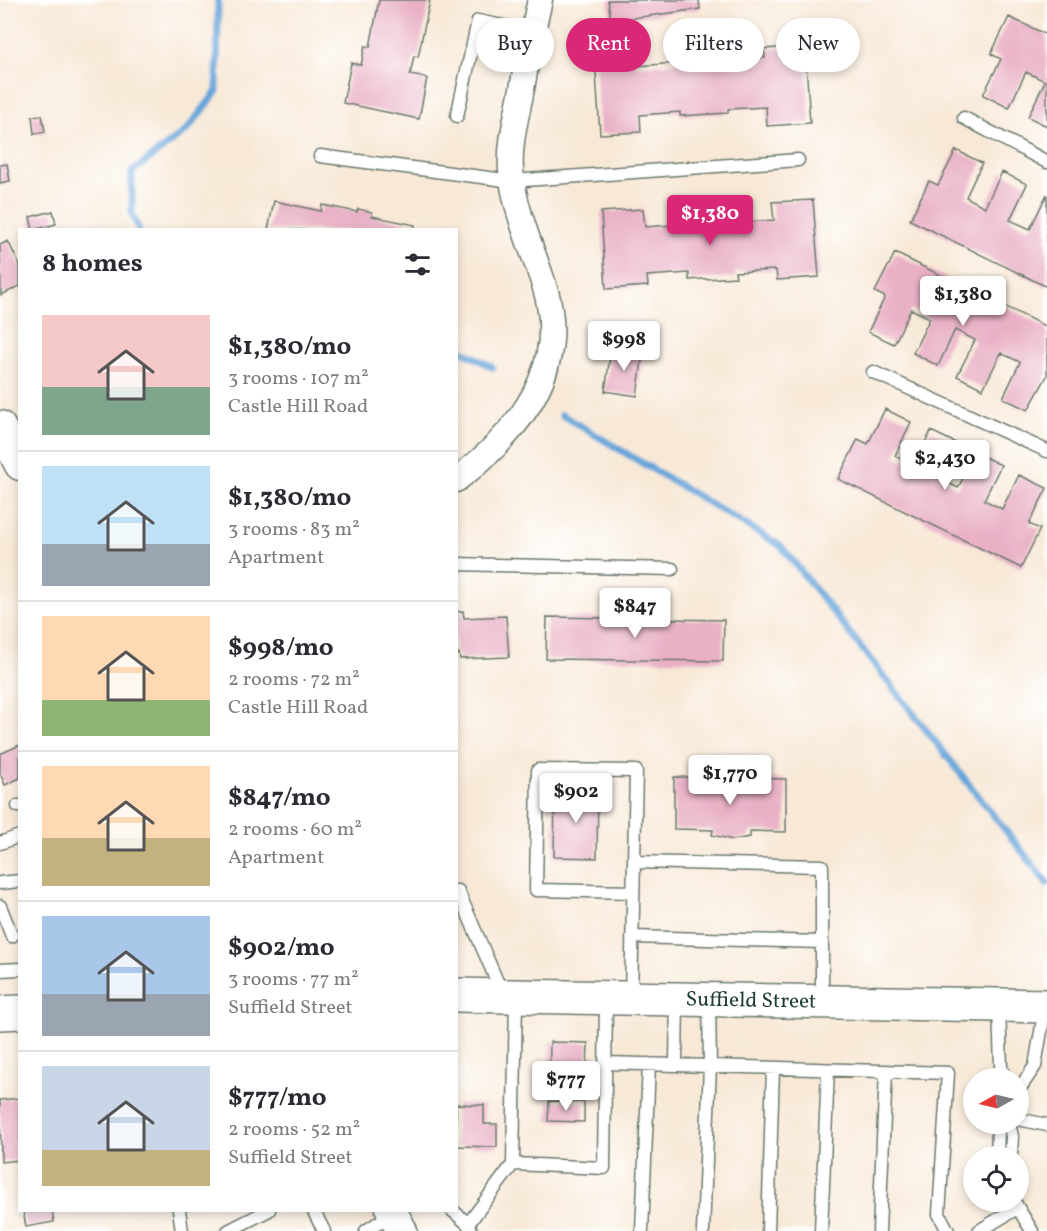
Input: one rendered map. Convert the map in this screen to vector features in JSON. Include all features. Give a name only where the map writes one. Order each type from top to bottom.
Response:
[{"type":"main road","name":"Suffield Street","points":[[458,995],[1046,1006]]},
{"type":"main road","points":[[0,1013],[18,1012]]},
{"type":"street","points":[[536,18],[540,0]]},
{"type":"street","points":[[458,478],[491,452],[522,416],[538,388],[546,363],[550,334],[548,302],[520,211],[511,168],[513,135],[525,72]]},
{"type":"street","points":[[0,426],[18,461]]},
{"type":"lane","points":[[457,116],[476,30]]},
{"type":"lane","points":[[964,118],[1047,162]]},
{"type":"lane","points":[[320,156],[512,181],[798,160]]},
{"type":"lane","points":[[873,372],[1047,451]]},
{"type":"lane","points":[[458,564],[672,569]]},
{"type":"lane","points":[[513,1164],[604,1168],[606,1063],[632,937],[636,771],[538,770],[536,890],[633,892]]},
{"type":"lane","points":[[0,843],[18,837]]},
{"type":"lane","points":[[634,862],[822,866],[822,1002]]},
{"type":"lane","points":[[0,883],[18,881]]},
{"type":"lane","points":[[454,1212],[470,1228],[513,1164],[509,996],[458,892]]},
{"type":"lane","points":[[0,906],[12,936]]},
{"type":"lane","points":[[632,937],[822,942]]},
{"type":"lane","points":[[0,970],[18,969]]},
{"type":"lane","points":[[676,1064],[677,999]]},
{"type":"lane","points":[[703,1231],[710,1066],[709,999]]},
{"type":"lane","points":[[999,1005],[1001,1068]]},
{"type":"lane","points":[[1029,1075],[1035,1066],[1046,1006]]},
{"type":"lane","points":[[606,1063],[948,1073],[939,1214],[948,1231]]},
{"type":"lane","points":[[642,1231],[649,1064]]},
{"type":"lane","points":[[768,1231],[773,1068]]},
{"type":"lane","points":[[821,1231],[828,1070]]},
{"type":"lane","points":[[879,1231],[886,1071]]},
{"type":"lane","points":[[1029,1121],[1047,1125]]},
{"type":"lane","points":[[179,1212],[182,1231]]},
{"type":"lane","points":[[228,1231],[265,1212]]},
{"type":"lane","points":[[314,1212],[324,1231]]},
{"type":"lane","points":[[979,1231],[1006,1212]]},
{"type":"lane","points":[[1020,1212],[1032,1231]]},
{"type":"lane","points":[[366,1231],[396,1216]]},
{"type":"building","points":[[379,0],[430,0],[418,57],[414,56],[410,75],[427,78],[419,119],[343,103],[351,63],[361,65],[365,46],[370,47]]},
{"type":"building","points":[[608,0],[699,0],[700,9],[633,18],[611,18]]},
{"type":"building","points":[[1009,17],[1047,35],[1047,126],[1028,117],[1045,81],[1026,72],[1009,108],[983,95],[1001,59],[991,54]]},
{"type":"building","points":[[776,48],[776,72],[807,72],[810,123],[767,126],[766,107],[728,109],[728,113],[680,116],[680,112],[640,115],[641,132],[600,134],[596,72],[651,72],[651,65],[663,64],[663,72],[764,72],[764,49]]},
{"type":"building","points":[[42,115],[45,132],[34,134],[32,116]]},
{"type":"building","points":[[956,150],[982,163],[966,197],[985,207],[1002,172],[1027,184],[1010,220],[1030,229],[1047,194],[1047,287],[910,220],[929,181],[938,185]]},
{"type":"building","points":[[7,164],[10,181],[0,183],[0,165]]},
{"type":"building","points":[[813,200],[819,277],[777,280],[776,270],[735,272],[736,277],[689,280],[689,273],[647,276],[648,286],[606,289],[601,212],[643,209],[645,227],[687,224],[686,220],[733,217],[734,223],[774,220],[772,202]]},
{"type":"building","points":[[274,201],[321,211],[322,205],[357,212],[358,209],[372,212],[372,216],[415,225],[414,228],[268,228]]},
{"type":"building","points":[[53,211],[56,224],[33,228],[30,217]]},
{"type":"building","points":[[8,241],[18,262],[18,287],[1,295],[0,245]]},
{"type":"building","points":[[895,253],[1047,327],[1047,376],[1028,410],[1003,398],[1020,362],[1001,353],[983,389],[957,376],[975,340],[955,330],[938,366],[913,353],[930,318],[911,309],[894,344],[868,332],[885,297],[875,292]]},
{"type":"building","points":[[611,349],[643,353],[637,396],[605,391]]},
{"type":"building","points":[[885,409],[911,422],[895,456],[914,465],[931,431],[956,443],[939,478],[958,488],[976,453],[1001,465],[984,500],[1002,509],[1019,475],[1047,488],[1029,524],[1040,529],[1021,568],[838,479],[858,439],[868,444]]},
{"type":"building","points":[[463,611],[464,618],[506,616],[509,657],[460,659],[458,612]]},
{"type":"building","points":[[547,617],[724,620],[723,661],[546,659]]},
{"type":"building","points":[[18,746],[18,779],[5,785],[0,773],[0,754]]},
{"type":"building","points":[[674,777],[786,779],[786,832],[750,831],[750,837],[733,840],[712,835],[713,830],[674,829]]},
{"type":"building","points":[[555,790],[598,790],[597,858],[554,857]]},
{"type":"building","points":[[550,1042],[588,1043],[586,1096],[549,1095]]},
{"type":"building","points":[[18,1098],[18,1160],[1,1162],[0,1100]]},
{"type":"building","points":[[549,1101],[584,1102],[584,1122],[548,1121]]},
{"type":"building","points":[[458,1104],[484,1105],[484,1124],[497,1124],[497,1147],[458,1146]]},
{"type":"building","points":[[23,1212],[52,1212],[54,1222],[26,1227]]},
{"type":"waterway","points":[[138,228],[132,214],[132,172],[187,130],[217,91],[218,0]]},
{"type":"waterway","points":[[458,348],[492,367]]},
{"type":"waterway","points":[[562,415],[781,546],[1047,883]]}]
